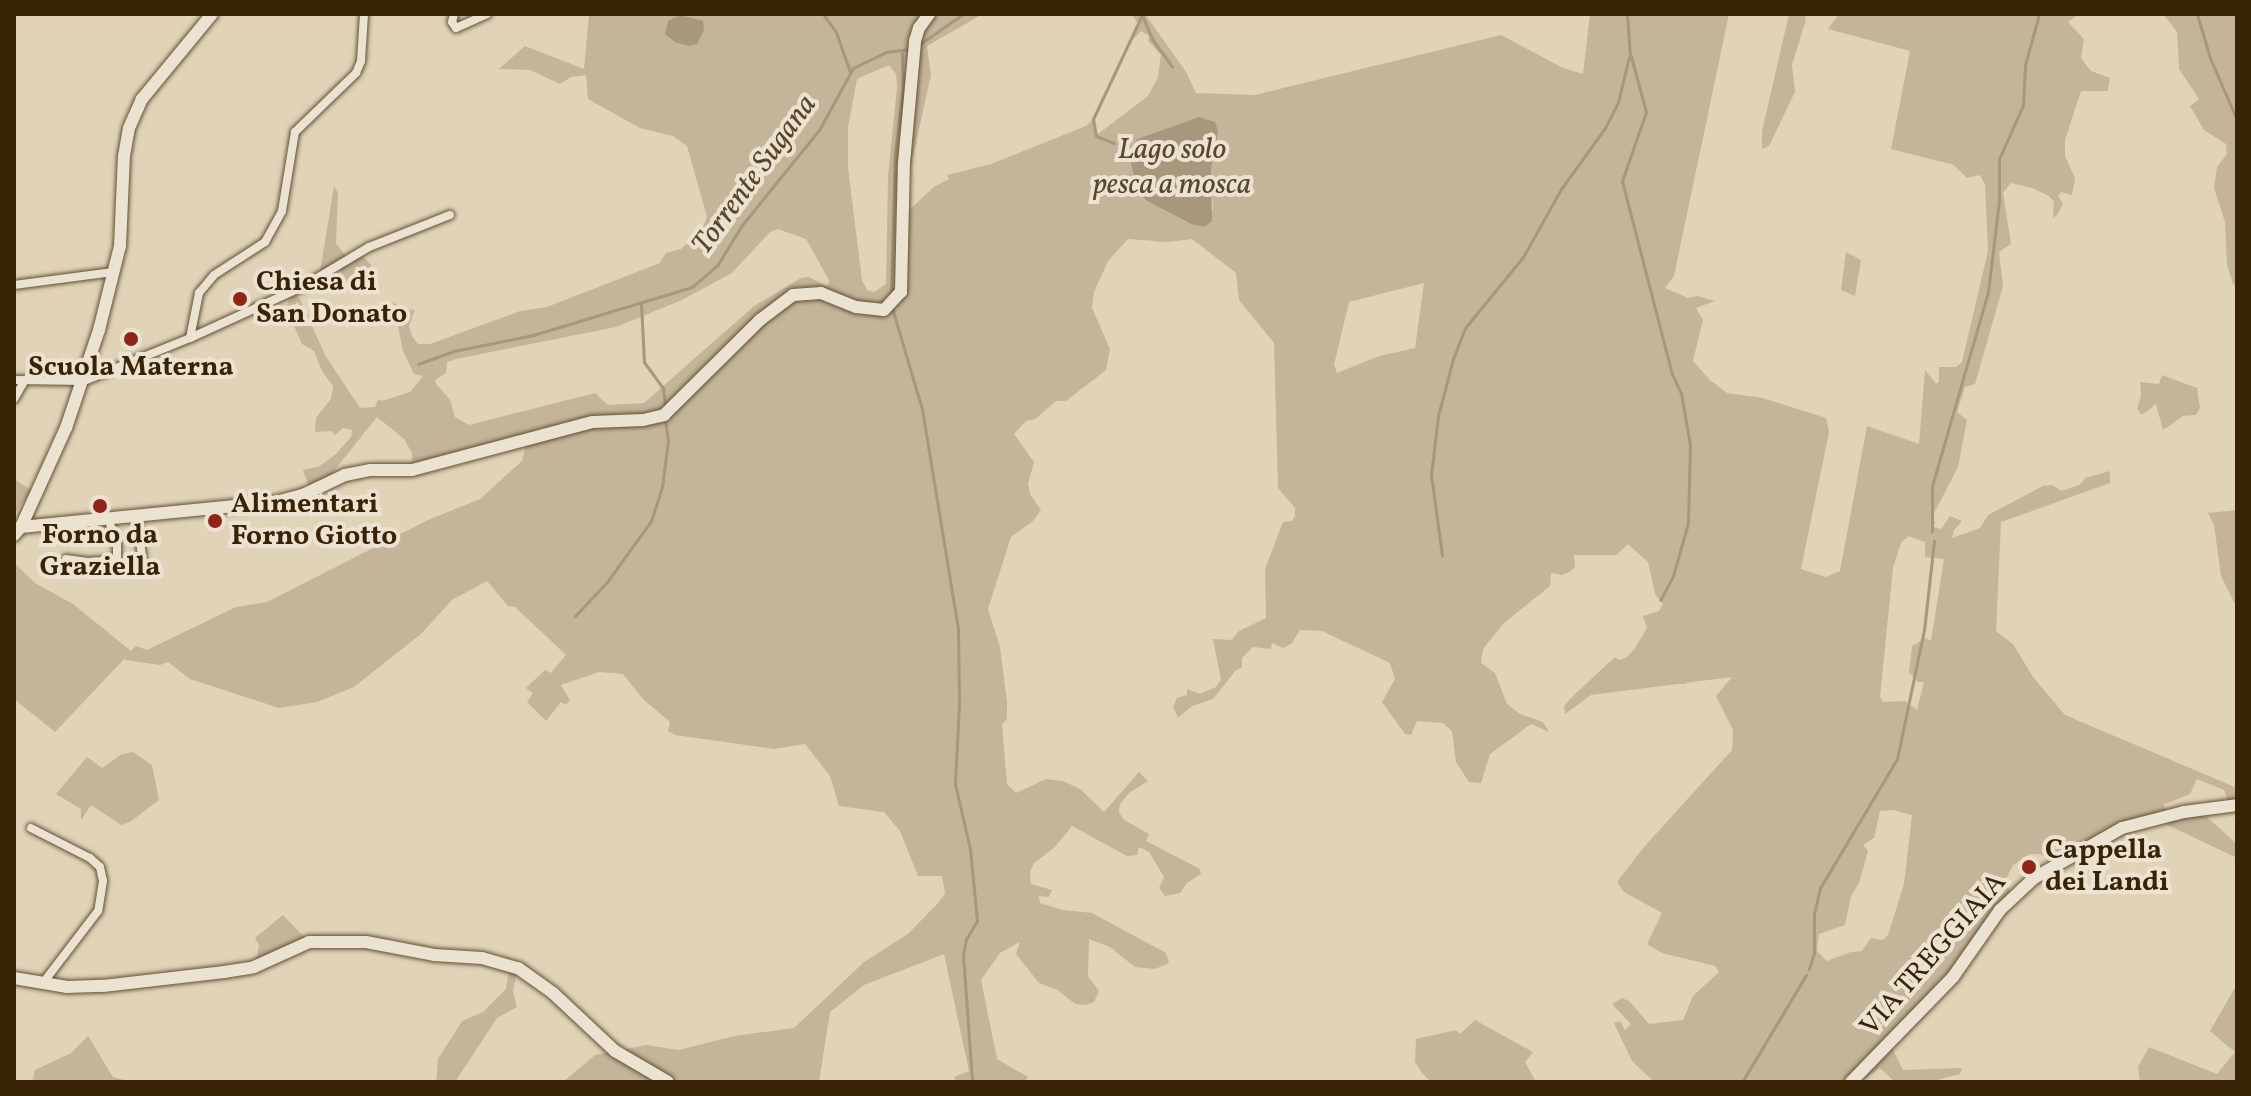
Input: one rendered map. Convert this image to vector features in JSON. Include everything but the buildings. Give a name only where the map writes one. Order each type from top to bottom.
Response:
[{"type":"street","points":[[16,528],[84,381],[113,272],[123,220],[124,156],[129,128],[142,99],[212,14]]},
{"type":"street","points":[[190,338],[199,293],[214,275],[265,242],[282,211],[295,132],[356,73],[361,61],[364,14]]},
{"type":"street","points":[[454,14],[452,22],[456,28],[487,14]]},
{"type":"street","points":[[16,528],[276,502],[303,495],[345,475],[370,470],[412,470],[593,422],[643,420],[664,415],[769,312],[793,295],[821,293],[870,311],[891,304],[901,292],[904,163],[915,41],[929,14]]},
{"type":"street","points":[[14,380],[84,381],[190,338],[302,287],[369,247],[450,215]]},
{"type":"street","points":[[14,285],[113,272]]},
{"type":"street","points":[[14,399],[25,380]]},
{"type":"street","points":[[137,515],[143,565]]},
{"type":"street","points":[[66,559],[88,562],[117,560],[117,544],[108,518]]},
{"type":"street","name":"VIA TREGGIAIA","points":[[1851,1082],[1953,977],[2000,910],[2034,878],[2092,841],[2122,828],[2184,812],[2237,805]]},
{"type":"street","points":[[31,828],[90,858],[100,867],[103,881],[98,911],[43,983]]},
{"type":"street","points":[[14,978],[103,986],[224,972],[254,967],[309,942],[366,942],[434,955],[482,958],[518,968],[553,993],[615,1051],[668,1082]]},
{"type":"shaded area","points":[[589,14],[983,14],[927,46],[931,75],[906,188],[908,211],[935,186],[949,179],[947,175],[991,164],[1086,126],[1093,119],[1094,131],[1098,134],[1148,96],[1158,77],[1161,55],[1148,41],[1149,36],[1141,31],[1126,47],[1138,24],[1132,14],[1145,14],[1186,72],[1196,93],[1255,95],[1501,35],[1563,68],[1583,74],[1590,14],[1729,14],[1674,276],[1665,288],[1688,298],[1697,296],[1715,301],[1696,308],[1703,320],[1693,361],[1710,380],[1727,393],[1763,398],[1826,418],[1829,432],[1801,569],[1826,577],[1840,571],[1867,426],[1919,444],[1925,370],[1936,384],[1939,382],[1939,367],[1956,367],[1962,362],[1988,251],[1985,185],[1980,175],[1967,178],[1954,165],[1891,149],[1910,51],[1828,29],[1839,14],[2078,14],[2068,22],[2084,39],[2081,58],[2091,71],[2110,78],[2108,91],[2081,91],[2065,140],[2065,156],[2075,178],[2072,195],[2061,192],[2058,196],[2063,204],[2058,214],[2053,218],[2054,202],[2049,196],[2032,188],[2011,183],[2003,193],[2011,244],[1999,252],[2003,286],[1975,384],[1965,387],[1957,412],[1967,420],[1958,467],[1931,519],[1935,521],[1934,527],[1941,529],[1950,516],[1962,521],[1952,538],[1980,528],[1988,515],[2043,486],[2052,485],[2062,491],[2081,484],[2085,478],[2110,471],[2110,483],[2001,522],[1996,631],[2013,644],[2033,677],[2065,715],[2237,788],[2237,805],[2229,803],[2224,790],[2197,779],[2190,794],[2163,805],[2171,815],[2199,810],[2237,844],[2237,858],[2155,819],[2057,863],[2040,854],[2030,854],[2013,865],[2004,883],[2014,895],[1890,1044],[1903,1070],[1962,1068],[1960,1074],[1929,1082],[1895,1082],[1880,1068],[1860,1082],[1654,1082],[1632,1061],[1614,1023],[1620,1021],[1625,1030],[1631,1024],[1612,1004],[1622,998],[1629,1001],[1649,1024],[1683,1020],[1693,996],[1719,972],[1715,966],[1662,953],[1647,944],[1662,913],[1624,892],[1617,882],[1644,847],[1732,750],[1733,730],[1716,696],[1732,677],[1591,695],[1565,714],[1564,706],[1615,657],[1619,660],[1627,657],[1647,628],[1643,616],[1659,611],[1663,604],[1655,594],[1648,562],[1628,544],[1616,555],[1574,555],[1575,567],[1562,575],[1551,573],[1550,586],[1504,623],[1483,649],[1481,663],[1495,673],[1507,704],[1520,714],[1543,722],[1549,732],[1531,724],[1490,754],[1481,783],[1469,782],[1456,762],[1452,731],[1443,723],[1417,721],[1411,735],[1405,734],[1382,702],[1395,679],[1390,663],[1322,631],[1300,630],[1292,643],[1283,648],[1272,643],[1271,649],[1253,647],[1242,658],[1242,668],[1236,670],[1213,699],[1192,706],[1178,718],[1173,707],[1177,698],[1187,695],[1187,689],[1200,694],[1216,687],[1221,680],[1213,639],[1232,640],[1239,631],[1266,618],[1265,569],[1283,522],[1292,521],[1295,508],[1278,488],[1274,343],[1239,300],[1236,273],[1192,239],[1168,242],[1128,239],[1108,261],[1094,292],[1092,308],[1110,349],[1106,370],[1066,401],[1056,401],[1035,419],[1026,421],[1014,434],[1034,462],[1028,484],[1030,494],[1041,510],[1033,521],[1011,537],[988,609],[1000,647],[1007,702],[1007,719],[1002,725],[1007,784],[1016,793],[1046,779],[1063,781],[1080,789],[1104,812],[1139,772],[1148,781],[1129,793],[1120,804],[1119,812],[1124,820],[1149,834],[1146,841],[1200,869],[1201,874],[1187,883],[1180,893],[1165,896],[1159,888],[1164,877],[1149,852],[1139,847],[1137,855],[1127,856],[1072,826],[1055,847],[1034,863],[1030,872],[1031,884],[1052,890],[1049,897],[1039,896],[1040,903],[1063,910],[1092,913],[1166,953],[1169,963],[1155,969],[1135,967],[1110,947],[1089,939],[1088,976],[1099,991],[1094,1002],[1086,1005],[1075,1004],[1058,990],[1039,983],[1016,954],[1020,942],[1000,953],[981,980],[997,1059],[1028,1077],[1025,1082],[956,1082],[954,1077],[969,1071],[944,954],[864,985],[830,1012],[819,1082],[563,1082],[595,1055],[646,1045],[679,1050],[734,1036],[794,1028],[864,962],[908,934],[945,894],[942,876],[918,876],[900,831],[884,812],[839,806],[830,776],[805,744],[774,749],[675,735],[668,731],[670,722],[644,700],[623,674],[599,672],[561,685],[570,700],[566,705],[561,702],[546,721],[527,702],[533,693],[526,688],[545,670],[551,673],[566,655],[515,607],[508,606],[487,581],[452,600],[421,634],[354,687],[317,702],[279,708],[190,679],[168,662],[160,665],[125,660],[127,656],[55,732],[14,699],[14,563],[35,583],[73,604],[131,651],[136,646],[147,650],[236,607],[267,602],[428,520],[480,499],[522,461],[527,441],[412,470],[412,453],[404,439],[377,417],[329,477],[309,487],[303,470],[320,466],[336,454],[351,437],[352,430],[343,428],[335,435],[331,431],[315,432],[316,418],[331,399],[333,386],[322,371],[314,351],[302,344],[286,308],[292,291],[300,299],[325,355],[360,408],[375,407],[378,399],[382,401],[410,392],[423,376],[414,374],[403,351],[393,302],[402,309],[415,310],[409,326],[412,336],[418,344],[430,344],[520,311],[547,307],[660,263],[666,253],[681,249],[701,231],[707,217],[687,146],[673,136],[640,128],[588,99],[586,75],[571,77],[560,84],[530,70],[499,69],[525,46],[584,69]],"holes":[[[889,65],[896,74],[897,88],[888,176],[886,284],[874,292],[867,290],[862,280],[848,168],[848,127],[857,79]],[[1199,117],[1215,151],[1211,170],[1213,210],[1191,224],[1147,201],[1137,139]],[[778,229],[806,239],[830,282],[826,286],[809,277],[801,278],[754,306],[644,403],[608,405],[595,393],[469,425],[455,417],[450,400],[436,384],[435,380],[446,373],[447,362],[616,327],[682,300],[732,273],[770,232]],[[1424,283],[1415,348],[1379,356],[1337,373],[1334,365],[1349,302]],[[1908,536],[1925,542],[1925,557],[1944,559],[1931,641],[1926,638],[1912,646],[1909,672],[1918,682],[1924,682],[1917,710],[1905,701],[1883,702],[1880,697],[1893,568],[1901,543]],[[1893,810],[1912,815],[1904,884],[1888,935],[1883,940],[1871,938],[1862,951],[1827,961],[1817,951],[1819,934],[1845,925],[1851,896],[1859,883],[1868,851],[1863,845],[1874,838],[1880,811]]]},
{"type":"shaded area","points":[[1789,14],[1805,14],[1806,20],[1792,65],[1795,92],[1769,146],[1762,149],[1762,131]]},
{"type":"shaded area","points":[[2163,14],[2237,14],[2237,287],[2233,284],[2227,265],[2225,222],[2214,188],[2217,167],[2227,154],[2226,144],[2204,130],[2190,106],[2199,99],[2179,69],[2177,32]]},
{"type":"shaded area","points":[[334,186],[338,193],[336,243],[348,259],[360,253],[371,265],[372,278],[382,289],[365,286],[353,291],[337,266],[320,272]]},
{"type":"shaded area","points":[[1846,252],[1861,260],[1855,296],[1841,290]]},
{"type":"shaded area","points":[[2162,375],[2197,388],[2200,408],[2196,415],[2183,416],[2163,430],[2156,404],[2142,415],[2137,409],[2141,395],[2140,382],[2159,384]]},
{"type":"shaded area","points":[[14,479],[31,490],[14,515]]},
{"type":"shaded area","points":[[2237,510],[2237,608],[2221,576],[2214,525],[2208,513]]},
{"type":"shaded area","points":[[133,752],[152,765],[159,800],[130,822],[121,825],[91,805],[81,820],[81,809],[56,794],[87,757],[102,768],[122,754]]},
{"type":"shaded area","points":[[283,915],[309,942],[255,967],[259,945],[255,938]]},
{"type":"shaded area","points":[[510,965],[518,968],[513,991],[517,1007],[497,1018],[455,1082],[436,1082],[438,1059],[443,1051],[462,1021],[483,1012],[506,989]]},
{"type":"shaded area","points":[[2237,984],[2237,1082],[2140,1082],[2138,1067],[2149,1047],[2217,1074],[2235,1052],[2210,1031]]},
{"type":"shaded area","points":[[1475,1020],[1533,1052],[1525,1062],[1536,1082],[1431,1082],[1422,1073],[1415,1062],[1416,1039],[1456,1030],[1460,1034]]},
{"type":"shaded area","points":[[88,1036],[113,1077],[131,1082],[32,1082],[35,1070],[71,1053]]},
{"type":"water","points":[[680,15],[703,21],[704,30],[697,44],[689,46],[675,42],[665,34],[668,21]]},
{"type":"water","name":"Lago solo pesca a mosca","points":[[1199,117],[1215,122],[1218,131],[1211,170],[1212,221],[1204,227],[1191,224],[1147,201],[1138,191],[1131,164],[1137,139]]},
{"type":"waterway","points":[[823,14],[836,32],[850,72]]},
{"type":"waterway","name":"Torrente Sugana","points":[[917,46],[963,14]]},
{"type":"waterway","points":[[1627,14],[1630,53],[1646,112],[1622,181],[1672,374],[1681,393],[1690,445],[1688,523],[1673,576],[1660,600]]},
{"type":"waterway","points":[[1932,531],[1932,486],[1988,292],[1999,201],[1999,159],[2023,105],[2025,65],[2039,14]]},
{"type":"waterway","points":[[2197,14],[2210,58],[2237,120]]},
{"type":"waterway","points":[[1142,15],[1152,39],[1172,67]]},
{"type":"waterway","points":[[1114,143],[1096,136],[1093,119],[1142,15]]},
{"type":"waterway","name":"Torrente Sugana","points":[[418,364],[454,351],[533,335],[692,287],[718,264],[742,225],[819,130],[853,68],[886,52],[910,49]]},
{"type":"waterway","points":[[891,296],[895,154],[903,88],[902,52]]},
{"type":"waterway","points":[[1442,555],[1431,475],[1438,416],[1453,359],[1465,328],[1523,257],[1561,189],[1605,128],[1618,102],[1629,57]]},
{"type":"waterway","points":[[641,303],[644,362],[663,388],[665,404]]},
{"type":"waterway","points":[[892,308],[922,409],[958,628],[959,704],[955,784],[970,849],[977,921],[966,939],[963,955],[972,1082]]},
{"type":"waterway","points":[[575,616],[607,582],[651,521],[662,487],[668,441],[665,420]]},
{"type":"waterway","points":[[1809,969],[1814,953],[1814,914],[1820,888],[1897,759],[1924,630],[1934,541]]},
{"type":"waterway","points":[[1742,1082],[1806,975]]},
{"type":"place","name":"Chiesa di San Donato","points":[[240,299]]},
{"type":"place","name":"Scuola Materna","points":[[131,339]]},
{"type":"place","name":"Forno da Graziella","points":[[100,506]]},
{"type":"place","name":"Alimentari Forno Giotto","points":[[215,521]]},
{"type":"place","name":"Cappella dei Landi","points":[[2029,867]]}]
